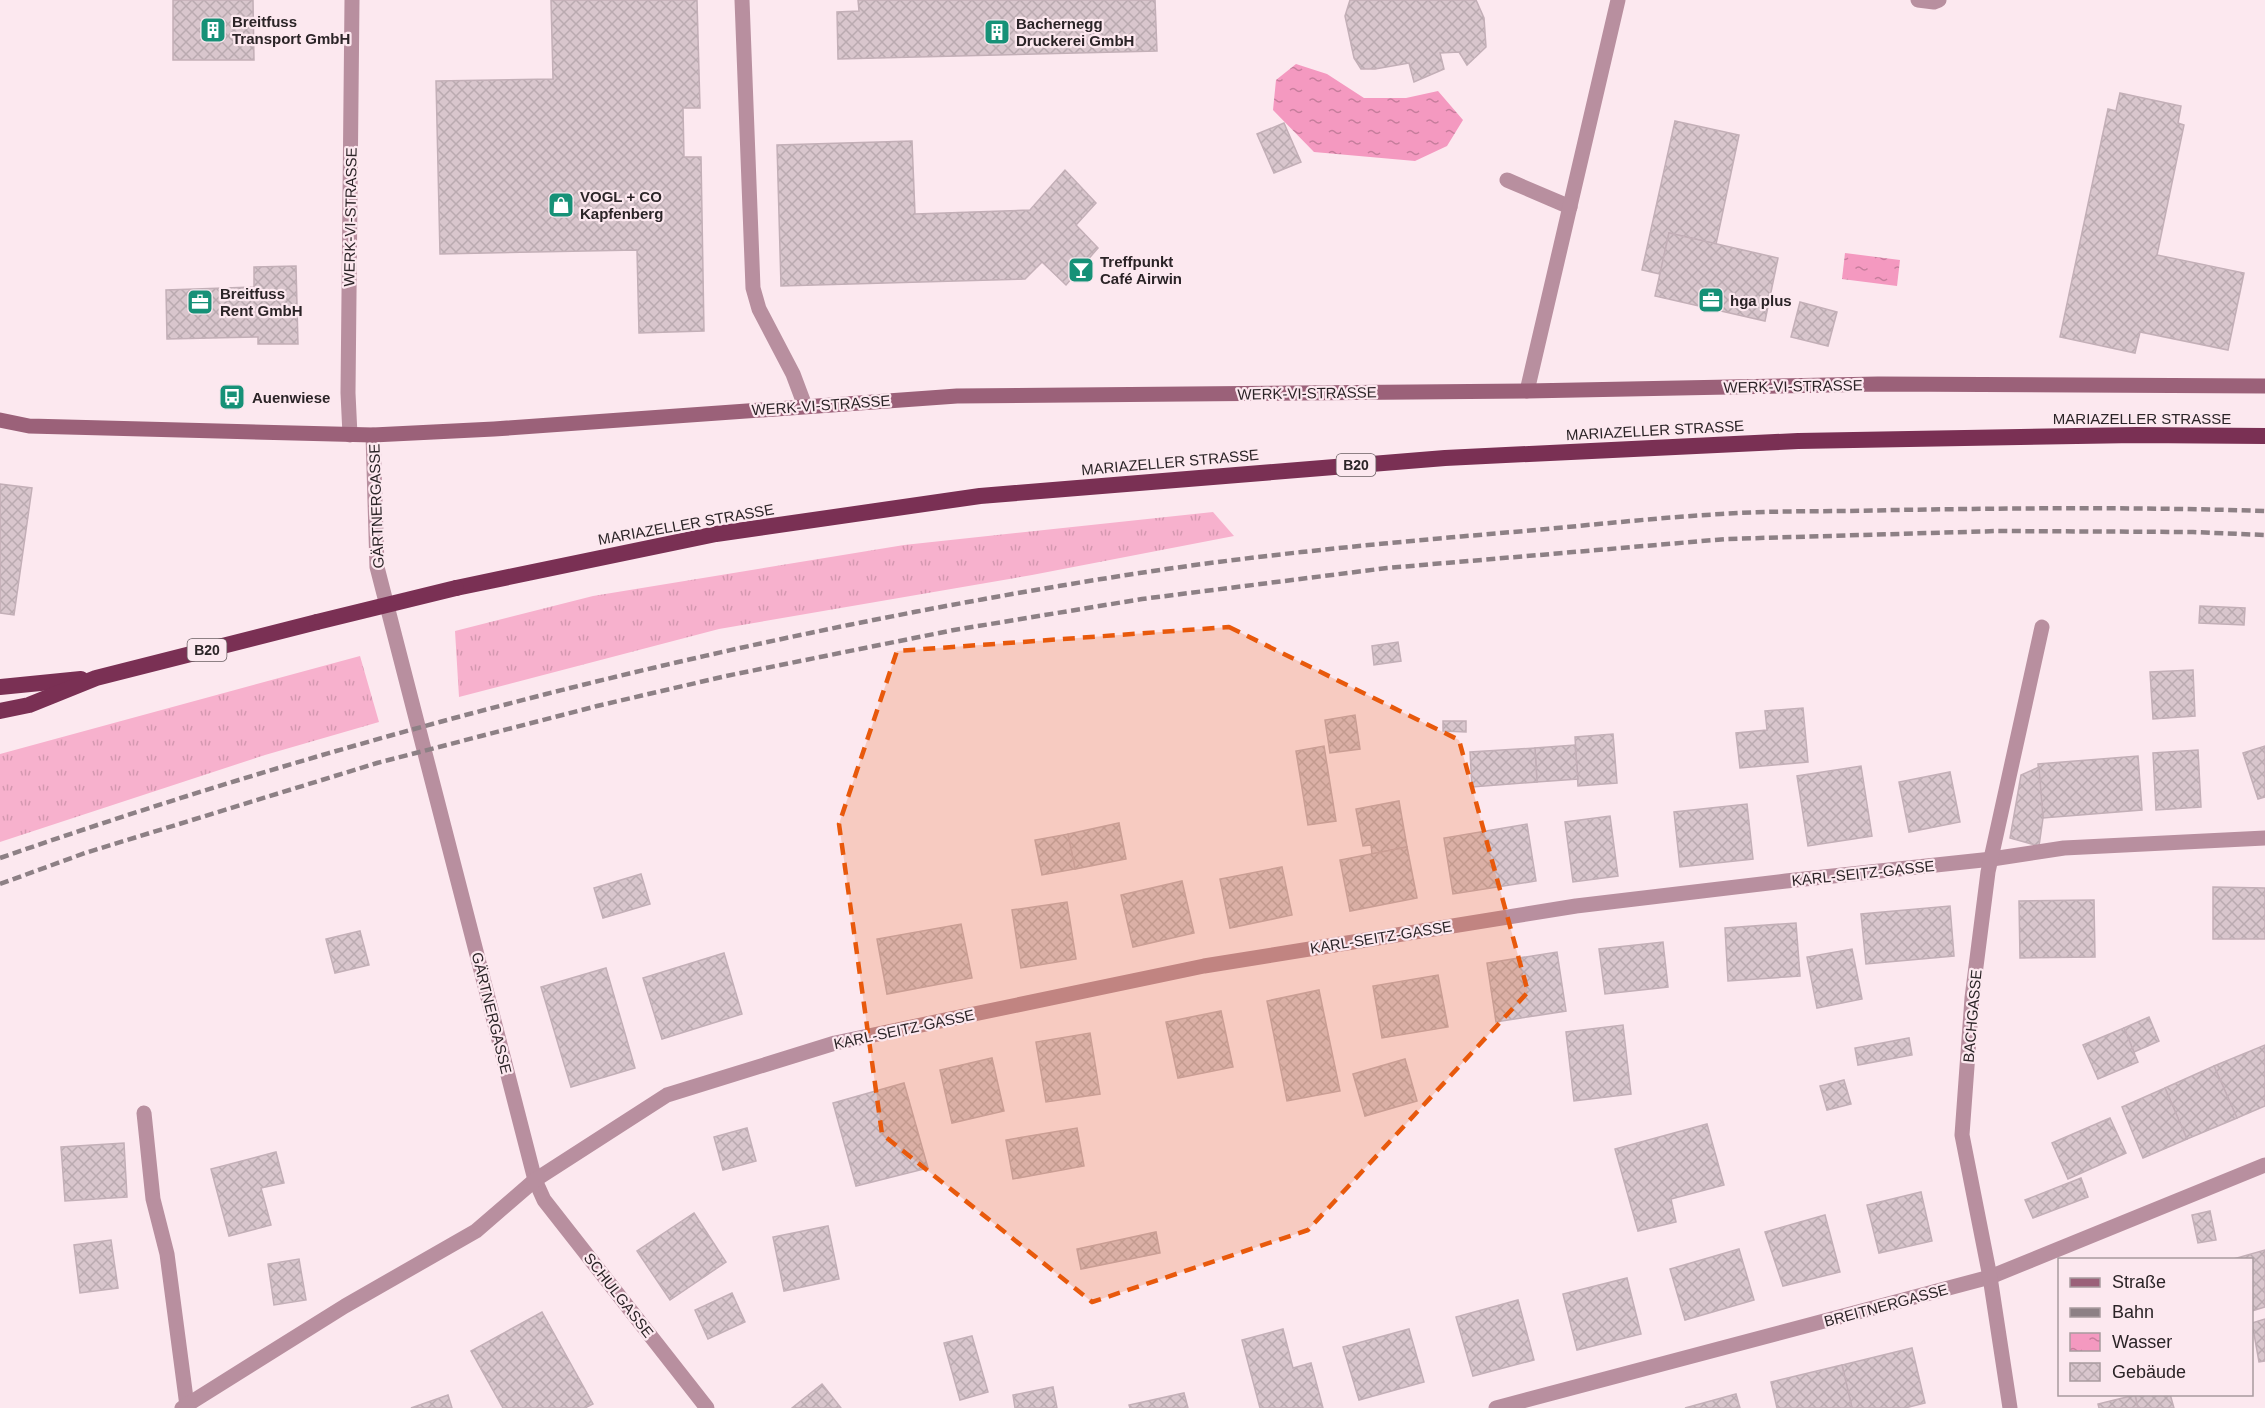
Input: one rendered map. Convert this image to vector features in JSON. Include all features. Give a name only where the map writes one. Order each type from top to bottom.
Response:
[{"type":"highway","name":"MARIAZELLER STRASSE","points":[[0,711],[29,705],[96,678],[456,588],[716,534],[980,496],[1445,458],[1775,442],[2124,435],[2265,436]]},
{"type":"highway","name":"MARIAZELLER STRASSE","points":[[0,687],[96,678]]},
{"type":"main road","name":"WERK-VI-STRASSE","points":[[0,420],[29,426],[373,435],[494,429],[957,396],[1527,391],[1878,384],[2265,386]]},
{"type":"street","name":"WERK-VI-STRASSE","points":[[350,435],[348,393],[352,0]]},
{"type":"street","points":[[741,0],[753,288],[759,309],[793,374],[805,406]]},
{"type":"street","points":[[1527,391],[1618,0]]},
{"type":"street","points":[[1918,0],[1934,2],[1939,0]]},
{"type":"street","points":[[1507,180],[1570,207]]},
{"type":"street","name":"GÄRTNERGASSE","points":[[373,435],[377,567],[535,1180]]},
{"type":"street","name":"BACHGASSE","points":[[2010,1408],[1990,1277],[1962,1135],[1972,998],[1988,872],[2042,627]]},
{"type":"street","name":"KARL-SEITZ-GASSE","points":[[535,1180],[667,1095],[835,1043],[1204,966],[1564,908],[1786,880],[1992,859],[2064,848],[2265,838]]},
{"type":"street","points":[[144,1113],[153,1199],[167,1254],[185,1407],[345,1305],[476,1231],[535,1180]]},
{"type":"street","name":"BREITNERGASSE","points":[[1496,1408],[1990,1277],[2265,1165]]},
{"type":"street","name":"SCHULGASSE","points":[[535,1180],[544,1200],[707,1408]]},
{"type":"highlighted area","points":[[1229,627],[1459,740],[1528,992],[1308,1230],[1092,1302],[882,1134],[839,824],[897,651]]},
{"type":"green space","points":[[1213,512],[1234,536],[1032,575],[719,629],[459,697],[455,631],[593,596],[904,545]]},
{"type":"green space","points":[[360,656],[379,722],[265,755],[0,842],[0,754]]},
{"type":"water","points":[[1296,64],[1327,74],[1364,98],[1406,98],[1438,91],[1463,120],[1447,146],[1415,161],[1314,152],[1273,110],[1276,80]]},
{"type":"water","points":[[1845,253],[1900,260],[1897,286],[1842,279]]},
{"type":"building","name":"Breitfuss Transport GmbH","points":[[173,0],[253,0],[254,60],[173,60]]},
{"type":"building","points":[[551,0],[697,0],[700,108],[683,108],[684,157],[701,157],[704,331],[639,333],[637,250],[440,254],[436,81],[553,79]]},
{"type":"building","name":"Bachernegg Druckerei GmbH","points":[[858,0],[1155,0],[1157,51],[838,59],[837,12],[859,11]]},
{"type":"building","points":[[1350,0],[1476,0],[1484,18],[1486,47],[1467,65],[1459,52],[1440,53],[1444,69],[1414,82],[1409,63],[1361,69],[1354,58],[1345,16]]},
{"type":"building","points":[[2120,93],[2181,106],[2178,123],[2184,125],[2157,255],[2244,273],[2228,350],[2140,332],[2135,353],[2060,337],[2108,109],[2116,111]]},
{"type":"building","points":[[1675,121],[1739,135],[1716,244],[1669,233],[1660,274],[1642,270]]},
{"type":"building","points":[[1284,123],[1301,162],[1274,173],[1257,134]]},
{"type":"building","points":[[912,141],[915,214],[1030,210],[1065,170],[1096,203],[1076,225],[1098,248],[1066,285],[1042,262],[1025,279],[781,286],[777,145]]},
{"type":"building","points":[[1669,233],[1778,258],[1765,321],[1655,296]]},
{"type":"building","points":[[296,266],[298,344],[258,344],[258,337],[167,339],[166,290],[254,287],[254,267]]},
{"type":"building","points":[[1800,302],[1837,312],[1828,346],[1791,337]]},
{"type":"building","points":[[0,484],[32,488],[14,615],[0,613]]},
{"type":"building","points":[[2200,606],[2245,608],[2244,625],[2199,623]]},
{"type":"building","points":[[1398,642],[1401,661],[1374,665],[1372,646]]},
{"type":"building","points":[[2193,670],[2195,716],[2153,719],[2150,672]]},
{"type":"building","points":[[1803,708],[1808,762],[1740,768],[1736,733],[1767,730],[1765,711]]},
{"type":"building","points":[[1355,715],[1360,749],[1330,753],[1325,720]]},
{"type":"building","points":[[1443,721],[1466,721],[1466,732],[1443,731]]},
{"type":"building","points":[[1613,734],[1617,783],[1578,786],[1575,737]]},
{"type":"building","points":[[1575,745],[1578,779],[1537,782],[1535,748]]},
{"type":"building","points":[[1324,746],[1336,821],[1308,825],[1296,751]]},
{"type":"building","points":[[2265,746],[2265,797],[2258,799],[2243,753]]},
{"type":"building","points":[[1535,748],[1537,782],[1472,787],[1470,752]]},
{"type":"building","points":[[2198,750],[2201,807],[2156,810],[2153,753]]},
{"type":"building","points":[[2138,756],[2142,810],[2043,818],[2038,764]]},
{"type":"building","points":[[1861,766],[1872,836],[1808,846],[1797,776]]},
{"type":"building","points":[[2039,767],[2043,818],[2039,846],[2010,838],[2021,775]]},
{"type":"building","points":[[1950,772],[1960,822],[1909,832],[1899,782]]},
{"type":"building","points":[[1399,801],[1407,847],[1372,854],[1371,845],[1363,846],[1356,809]]},
{"type":"building","points":[[1747,804],[1753,859],[1680,867],[1674,812]]},
{"type":"building","points":[[1610,816],[1618,876],[1573,882],[1565,822]]},
{"type":"building","points":[[1119,823],[1126,859],[1075,869],[1068,834]]},
{"type":"building","points":[[1527,824],[1536,881],[1453,894],[1444,838]]},
{"type":"building","points":[[1068,834],[1075,869],[1042,875],[1035,840]]},
{"type":"building","points":[[1407,847],[1417,898],[1350,911],[1340,860]]},
{"type":"building","points":[[1282,867],[1292,915],[1230,928],[1220,879]]},
{"type":"building","points":[[641,874],[650,904],[603,918],[594,888]]},
{"type":"building","points":[[1182,881],[1194,933],[1133,947],[1121,895]]},
{"type":"building","points":[[2213,887],[2265,888],[2265,939],[2213,939]]},
{"type":"building","points":[[2094,900],[2095,957],[2020,958],[2019,901]]},
{"type":"building","points":[[1067,902],[1076,959],[1021,968],[1012,910]]},
{"type":"building","points":[[1950,906],[1954,956],[1866,964],[1861,914]]},
{"type":"building","points":[[1796,923],[1800,976],[1728,981],[1725,928]]},
{"type":"building","points":[[961,924],[972,978],[887,994],[877,939]]},
{"type":"building","points":[[360,931],[369,965],[335,973],[326,939]]},
{"type":"building","points":[[1663,942],[1668,987],[1605,994],[1599,949]]},
{"type":"building","points":[[1852,949],[1862,999],[1817,1008],[1807,957]]},
{"type":"building","points":[[1557,952],[1566,1011],[1496,1022],[1487,963]]},
{"type":"building","points":[[724,953],[742,1014],[662,1039],[643,978]]},
{"type":"building","points":[[606,968],[635,1068],[571,1087],[541,987]]},
{"type":"building","points":[[1438,975],[1448,1027],[1382,1038],[1373,986]]},
{"type":"building","points":[[1319,990],[1340,1091],[1287,1101],[1267,1001]]},
{"type":"building","points":[[1221,1011],[1233,1067],[1178,1078],[1166,1022]]},
{"type":"building","points":[[2149,1017],[2159,1041],[2134,1052],[2124,1028]]},
{"type":"building","points":[[1623,1025],[1631,1094],[1574,1101],[1566,1032]]},
{"type":"building","points":[[2124,1028],[2138,1062],[2098,1079],[2083,1045]]},
{"type":"building","points":[[1090,1033],[1100,1094],[1046,1102],[1036,1042]]},
{"type":"building","points":[[1909,1038],[1912,1055],[1858,1065],[1855,1048]]},
{"type":"building","points":[[2265,1045],[2265,1106],[2237,1118],[2214,1066]]},
{"type":"building","points":[[992,1058],[1004,1111],[952,1123],[940,1070]]},
{"type":"building","points":[[1405,1059],[1417,1101],[1365,1116],[1353,1074]]},
{"type":"building","points":[[2214,1066],[2237,1118],[2187,1139],[2165,1088]]},
{"type":"building","points":[[1844,1080],[1851,1104],[1827,1110],[1820,1086]]},
{"type":"building","points":[[904,1083],[928,1168],[856,1186],[833,1103]]},
{"type":"building","points":[[2165,1088],[2187,1139],[2143,1158],[2122,1107]]},
{"type":"building","points":[[2110,1118],[2126,1153],[2068,1179],[2052,1143]]},
{"type":"building","points":[[1707,1124],[1724,1185],[1671,1199],[1676,1222],[1638,1231],[1615,1149]]},
{"type":"building","points":[[747,1128],[756,1161],[723,1170],[714,1137]]},
{"type":"building","points":[[1077,1128],[1084,1166],[1013,1179],[1006,1140]]},
{"type":"building","points":[[124,1143],[127,1197],[65,1201],[61,1147]]},
{"type":"building","points":[[276,1152],[284,1183],[261,1188],[271,1225],[229,1236],[211,1169]]},
{"type":"building","points":[[2081,1178],[2088,1197],[2033,1218],[2025,1200]]},
{"type":"building","points":[[1921,1192],[1932,1241],[1879,1253],[1867,1205]]},
{"type":"building","points":[[2210,1211],[2216,1240],[2198,1243],[2192,1215]]},
{"type":"building","points":[[694,1213],[726,1262],[670,1300],[637,1251]]},
{"type":"building","points":[[1825,1215],[1840,1272],[1783,1286],[1765,1232]]},
{"type":"building","points":[[828,1226],[839,1279],[784,1291],[773,1237]]},
{"type":"building","points":[[1156,1232],[1160,1253],[1081,1269],[1077,1249]]},
{"type":"building","points":[[111,1240],[118,1288],[80,1293],[74,1245]]},
{"type":"building","points":[[1739,1249],[1754,1300],[1685,1320],[1670,1269]]},
{"type":"building","points":[[2265,1250],[2265,1307],[2253,1311],[2253,1258],[2237,1258]]},
{"type":"building","points":[[299,1259],[306,1300],[274,1305],[268,1264]]},
{"type":"building","points":[[1627,1278],[1641,1334],[1577,1350],[1563,1294]]},
{"type":"building","points":[[732,1293],[745,1322],[708,1339],[695,1310]]},
{"type":"building","points":[[1518,1300],[1534,1360],[1473,1376],[1456,1317]]},
{"type":"building","points":[[542,1312],[593,1404],[585,1408],[503,1408],[471,1351]]},
{"type":"building","points":[[2265,1319],[2265,1361],[2259,1362],[2253,1323]]},
{"type":"building","points":[[1283,1329],[1293,1368],[1311,1363],[1323,1408],[1260,1408],[1242,1340]]},
{"type":"building","points":[[1409,1329],[1424,1382],[1359,1400],[1343,1347]]},
{"type":"building","points":[[972,1336],[988,1392],[960,1400],[944,1343]]},
{"type":"building","points":[[1912,1348],[1925,1403],[1905,1408],[1852,1408],[1842,1365]]},
{"type":"building","points":[[1842,1365],[1852,1408],[1777,1408],[1771,1382]]},
{"type":"building","points":[[822,1384],[841,1408],[792,1408]]},
{"type":"building","points":[[1053,1387],[1057,1408],[1015,1408],[1013,1395]]},
{"type":"building","points":[[1184,1393],[1188,1408],[1130,1408],[1129,1405]]},
{"type":"building","points":[[1736,1394],[1740,1408],[1685,1408]]},
{"type":"building","points":[[448,1395],[452,1408],[411,1408]]},
{"type":"building","points":[[2135,1396],[2171,1396],[2174,1408],[2138,1408]]},
{"type":"building","points":[[2135,1396],[2138,1408],[2099,1408],[2098,1404]]},
{"type":"railway","points":[[0,858],[278,768],[560,690],[702,656],[845,626],[989,598],[1133,574],[1231,560],[1378,544],[1742,513],[2033,508],[2265,511]]},
{"type":"railway","points":[[0,884],[85,853],[377,763],[597,706],[726,676],[954,630],[1142,599],[1387,568],[1726,539],[1998,531],[2193,532],[2265,535]]},
{"type":"place","name":"Breitfuss Transport GmbH","points":[[213,30]]},
{"type":"place","name":"Bachernegg Druckerei GmbH","points":[[997,32]]},
{"type":"place","name":"VOGL + CO Kapfenberg","points":[[561,205]]},
{"type":"place","name":"Treffpunkt Café Airwin","points":[[1081,270]]},
{"type":"place","name":"hga plus","points":[[1711,300]]},
{"type":"place","name":"Breitfuss Rent GmbH","points":[[200,302]]},
{"type":"place","name":"Auenwiese","points":[[232,397]]}]
